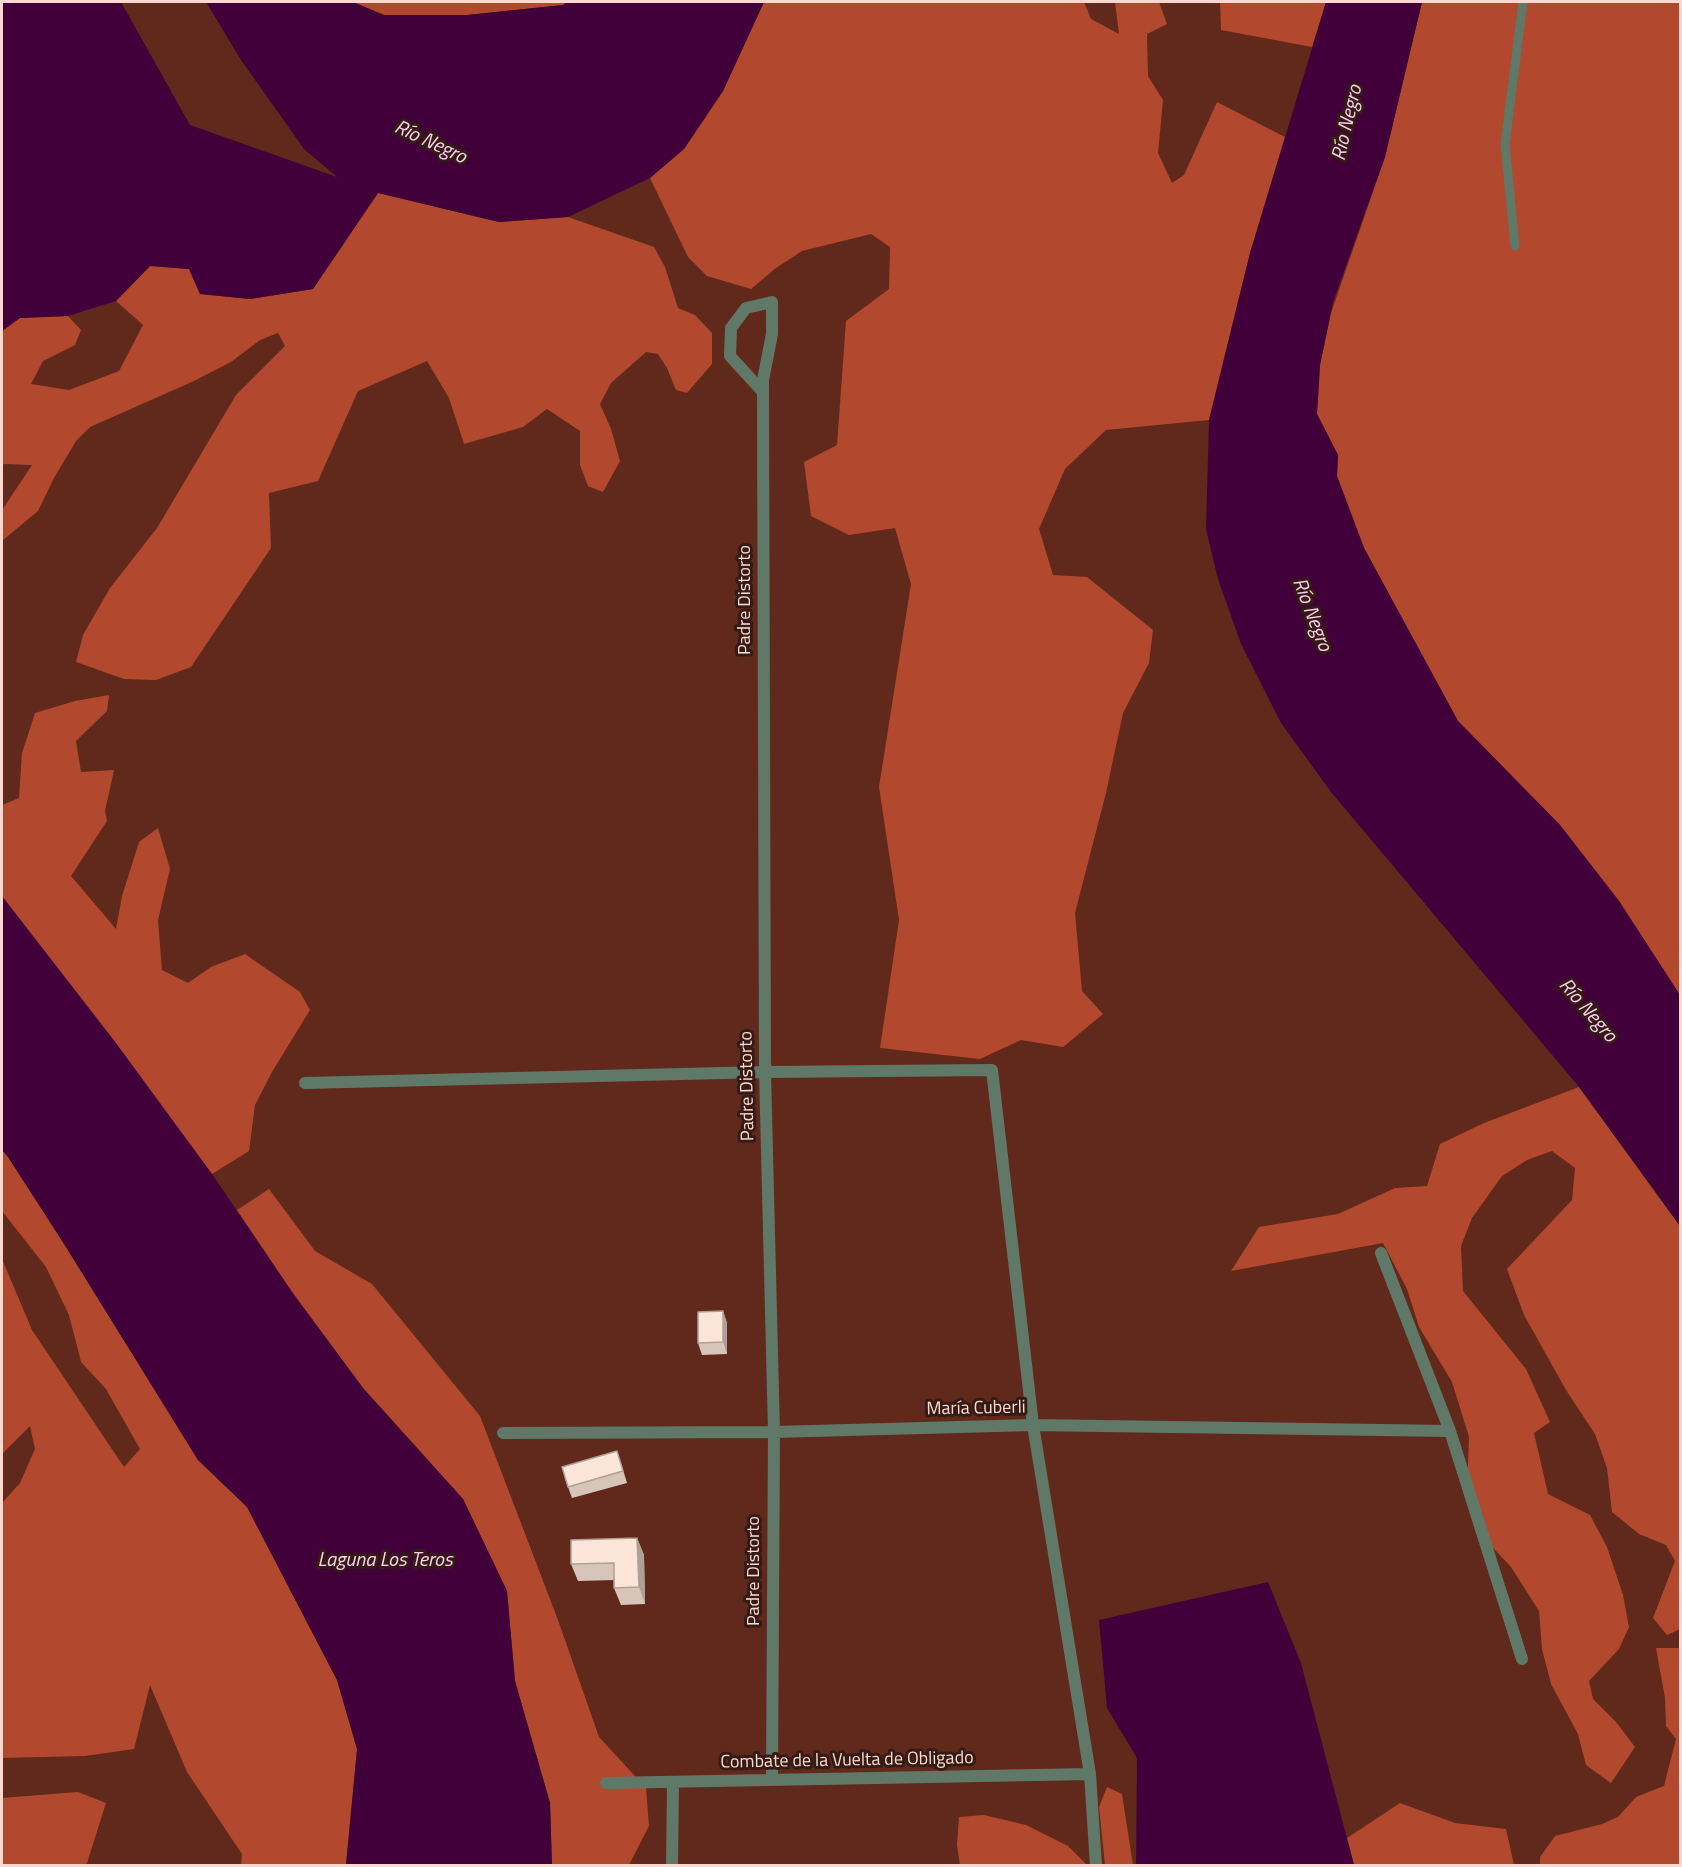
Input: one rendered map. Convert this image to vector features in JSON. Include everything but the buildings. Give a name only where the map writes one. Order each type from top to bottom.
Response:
[{"type":"street","name":"Padre Distorto","points":[[763,392],[730,356],[731,328],[746,308],[772,302],[772,334],[763,380],[765,1072],[774,1432],[772,1779]]},
{"type":"street","points":[[304,1083],[765,1072],[992,1070],[1033,1425],[1090,1774],[1096,1866]]},
{"type":"street","points":[[1381,1253],[1450,1431],[1522,1659]]},
{"type":"street","name":"María Cuberli","points":[[503,1433],[774,1432],[1033,1425],[1450,1431]]},
{"type":"street","name":"Combate de la Vuelta de Obligado","points":[[606,1783],[1090,1774]]},
{"type":"street","points":[[672,1866],[673,1783]]},
{"type":"lane","points":[[1515,246],[1505,144],[1523,2]]},
{"type":"shaded area","points":[[353,2],[567,2],[563,5],[467,15],[384,15]]},
{"type":"shaded area","points":[[764,2],[1084,2],[1091,19],[1119,34],[1115,2],[1159,2],[1167,24],[1147,34],[1148,76],[1163,100],[1158,153],[1172,183],[1184,175],[1217,102],[1285,137],[1250,253],[1209,420],[1106,430],[1065,469],[1039,529],[1053,575],[1087,577],[1153,630],[1149,663],[1123,713],[1106,793],[1075,913],[1082,991],[1103,1014],[1063,1047],[1021,1040],[980,1059],[880,1048],[899,920],[879,787],[911,584],[895,528],[849,535],[811,516],[804,462],[837,445],[846,321],[889,289],[890,247],[871,234],[802,251],[776,268],[751,289],[707,276],[688,257],[650,178],[684,149],[723,91]]},
{"type":"shaded area","points":[[1220,2],[1326,2],[1312,47],[1221,30]]},
{"type":"shaded area","points":[[1422,2],[1680,2],[1680,995],[1619,901],[1560,825],[1458,721],[1364,548],[1337,476],[1338,455],[1317,414],[1320,365],[1331,313],[1385,157]]},
{"type":"shaded area","points":[[378,193],[499,222],[568,217],[654,247],[665,267],[678,308],[695,315],[712,333],[712,364],[687,393],[676,390],[658,354],[646,352],[611,383],[600,404],[611,429],[620,461],[603,492],[588,486],[580,465],[580,431],[547,409],[523,427],[464,444],[449,398],[427,361],[358,391],[318,481],[269,493],[271,548],[191,667],[156,680],[124,679],[76,662],[83,635],[110,588],[157,528],[236,395],[285,346],[278,333],[260,340],[231,362],[194,381],[90,427],[76,441],[38,511],[2,541],[2,510],[32,465],[4,464],[2,466],[2,331],[20,318],[68,316],[81,330],[75,345],[43,361],[31,384],[69,390],[119,371],[143,325],[116,301],[150,266],[189,269],[200,294],[250,299],[313,289]]},
{"type":"shaded area","points":[[109,695],[107,711],[76,741],[81,772],[114,770],[105,811],[107,821],[71,876],[116,929],[122,896],[139,842],[158,828],[170,869],[158,920],[162,970],[188,983],[211,967],[245,954],[300,992],[310,1010],[272,1072],[255,1105],[249,1151],[212,1174],[2,897],[2,805],[19,798],[22,753],[35,713],[75,701]]},
{"type":"shaded area","points":[[1579,1087],[1680,1226],[1680,1629],[1667,1635],[1653,1618],[1675,1561],[1666,1545],[1639,1534],[1612,1512],[1607,1468],[1595,1434],[1566,1390],[1524,1315],[1507,1269],[1572,1200],[1575,1168],[1552,1151],[1527,1160],[1502,1176],[1472,1218],[1461,1246],[1463,1291],[1526,1369],[1550,1422],[1534,1433],[1548,1494],[1590,1515],[1607,1547],[1623,1595],[1629,1627],[1619,1649],[1589,1681],[1593,1699],[1616,1722],[1635,1747],[1611,1783],[1586,1765],[1578,1734],[1551,1684],[1542,1649],[1539,1611],[1511,1567],[1481,1535],[1467,1490],[1469,1437],[1452,1382],[1419,1327],[1407,1289],[1383,1243],[1231,1271],[1259,1227],[1338,1214],[1395,1188],[1427,1186],[1440,1144],[1484,1123]]},
{"type":"shaded area","points":[[2,1150],[66,1247],[198,1460],[247,1507],[337,1680],[357,1749],[346,1865],[241,1865],[242,1854],[187,1772],[150,1685],[134,1749],[85,1756],[2,1758],[2,1503],[20,1483],[35,1449],[30,1426],[2,1454],[2,1259],[32,1330],[124,1467],[140,1449],[106,1389],[81,1362],[69,1315],[46,1267],[2,1211]]},
{"type":"shaded area","points":[[269,1189],[315,1251],[372,1284],[480,1416],[558,1620],[599,1737],[646,1788],[649,1826],[629,1865],[552,1865],[550,1803],[515,1681],[507,1591],[463,1499],[363,1388],[292,1292],[237,1210]]},
{"type":"shaded area","points":[[1656,1648],[1680,1648],[1680,1865],[1540,1865],[1540,1857],[1555,1836],[1602,1824],[1618,1817],[1636,1797],[1664,1786],[1676,1739],[1666,1726],[1665,1698]]},
{"type":"shaded area","points":[[1107,1787],[1122,1794],[1133,1865],[1105,1865],[1099,1807]]},
{"type":"shaded area","points":[[78,1792],[106,1803],[87,1863],[83,1866],[2,1865],[2,1798]]},
{"type":"shaded area","points":[[1400,1803],[1455,1823],[1506,1829],[1514,1865],[1354,1865],[1347,1838]]},
{"type":"shaded area","points":[[984,1815],[1026,1825],[1068,1846],[1087,1865],[960,1865],[957,1845],[959,1817]]},
{"type":"water","name":"Río Negro","points":[[2,2],[121,2],[190,125],[337,177],[304,149],[241,60],[206,2],[353,2],[384,15],[467,15],[563,5],[567,2],[764,2],[723,91],[684,149],[650,178],[568,217],[499,222],[378,193],[313,289],[250,299],[200,294],[189,269],[150,266],[116,301],[68,316],[20,318],[2,331]]},
{"type":"water","name":"Río Negro","points":[[1326,2],[1422,2],[1385,157],[1333,302],[1320,365],[1317,414],[1338,455],[1337,476],[1364,548],[1458,721],[1560,825],[1619,901],[1680,995],[1680,1226],[1579,1087],[1331,792],[1281,723],[1241,644],[1218,579],[1206,529],[1209,420],[1250,253]]},
{"type":"water","name":"Laguna Los Teros","points":[[2,896],[116,1043],[212,1174],[292,1292],[363,1388],[463,1499],[507,1591],[515,1681],[550,1803],[552,1865],[346,1865],[357,1749],[337,1680],[247,1507],[198,1460],[66,1247],[2,1150]]},
{"type":"water","points":[[1268,1582],[1301,1663],[1354,1865],[1136,1865],[1137,1758],[1107,1708],[1099,1620]]}]
